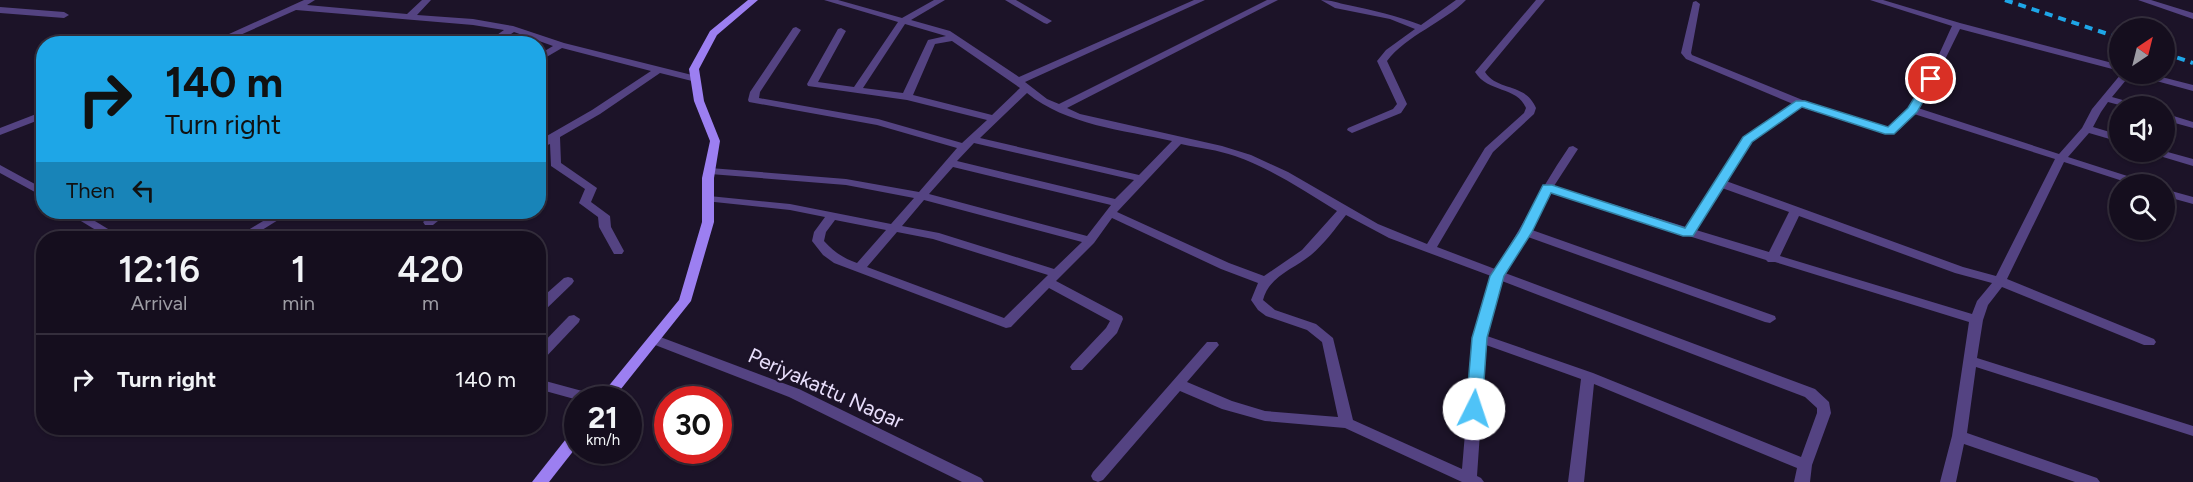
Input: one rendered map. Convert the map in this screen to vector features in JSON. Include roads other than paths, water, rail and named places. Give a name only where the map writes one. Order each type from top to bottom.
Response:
[{"type":"street","points":[[229,36],[310,0]]},
{"type":"street","points":[[409,16],[427,0]]},
{"type":"street","points":[[616,386],[685,301],[708,222],[710,171],[715,141],[699,101],[694,69],[713,33],[754,0]]},
{"type":"street","points":[[828,0],[947,33],[1022,85],[1059,108],[1077,116],[1248,157],[1283,174],[1366,224],[1497,276],[1810,393],[1824,406],[1824,413],[1805,465],[1802,482]]},
{"type":"street","points":[[856,91],[903,21],[941,0]]},
{"type":"street","points":[[1009,0],[1047,21]]},
{"type":"street","points":[[858,270],[964,147],[974,140],[1022,85],[1201,0]]},
{"type":"street","points":[[1059,108],[1274,0]]},
{"type":"street","points":[[1325,0],[1355,12],[1392,17],[1424,29]]},
{"type":"street","points":[[1352,130],[1397,111],[1402,104],[1401,93],[1383,69],[1382,61],[1389,52],[1462,0]]},
{"type":"street","points":[[1429,249],[1489,150],[1529,114],[1531,108],[1527,99],[1485,79],[1480,72],[1541,0]]},
{"type":"street","points":[[1874,0],[1957,26],[2109,65]]},
{"type":"street","points":[[2142,0],[2193,16]]},
{"type":"street","points":[[1696,4],[1687,55],[1801,103],[1886,131],[1892,130],[1913,110],[1957,26]]},
{"type":"street","points":[[295,7],[409,16],[513,29],[534,36]]},
{"type":"street","points":[[0,10],[64,15]]},
{"type":"street","points":[[501,36],[513,29]]},
{"type":"street","points":[[796,30],[755,92],[753,100],[878,122],[964,147]]},
{"type":"street","points":[[841,31],[812,84],[907,97],[994,118]]},
{"type":"street","points":[[907,97],[930,42],[954,38]]},
{"type":"street","points":[[546,40],[696,79]]},
{"type":"street","points":[[546,54],[561,45]]},
{"type":"street","points":[[546,141],[596,112],[658,70]]},
{"type":"street","points":[[2175,83],[2193,88]]},
{"type":"street","points":[[1948,482],[1959,436],[1976,320],[1982,304],[2000,281],[2061,158],[2087,129],[2096,111],[2118,84]]},
{"type":"street","points":[[1688,233],[1747,139],[1801,103]]},
{"type":"street","points":[[1913,110],[2111,174]]},
{"type":"street","points":[[0,132],[36,117]]},
{"type":"street","points":[[2175,119],[2193,125]]},
{"type":"street","points":[[2087,129],[2109,136]]},
{"type":"street","points":[[555,136],[555,164],[591,188],[585,203],[603,216],[605,227],[618,251]]},
{"type":"street","points":[[974,140],[1143,179]]},
{"type":"street","points":[[832,216],[820,232],[818,241],[827,252],[858,270],[1006,324],[1090,240],[1114,208],[1179,140]]},
{"type":"street","points":[[1178,384],[1227,405],[1265,416],[1347,423],[1473,480],[1480,338],[1497,276],[1525,232],[1547,188],[1573,148]]},
{"type":"street","points":[[2175,158],[2193,163]]},
{"type":"street","points":[[950,163],[1114,208],[1225,266],[1266,281]]},
{"type":"street","points":[[0,168],[36,189]]},
{"type":"street","points":[[710,171],[846,182],[922,196],[1090,240]]},
{"type":"street","points":[[1720,183],[1959,270],[2000,281],[2149,342]]},
{"type":"street","points":[[1547,188],[1976,320]]},
{"type":"street","points":[[2175,195],[2193,201]]},
{"type":"street","points":[[709,200],[790,207],[935,236],[1052,278],[1117,319],[1112,330],[1077,367]]},
{"type":"street","points":[[1344,210],[1323,237],[1305,254],[1266,281],[1257,294],[1258,303],[1275,314],[1316,329],[1328,341],[1347,423]]},
{"type":"street","points":[[1772,259],[1796,210]]},
{"type":"street","points":[[84,219],[105,231]]},
{"type":"street","points":[[253,231],[273,219]]},
{"type":"street","points":[[429,222],[434,219]]},
{"type":"street","points":[[1525,232],[1770,319]]},
{"type":"street","points":[[546,302],[568,281]]},
{"type":"street","points":[[546,349],[574,319]]},
{"type":"street","points":[[1480,338],[1588,376],[1805,465]]},
{"type":"street","name":"Periyakattu Nagar","points":[[655,340],[794,393],[976,482]]},
{"type":"street","points":[[1098,476],[1212,345]]},
{"type":"street","points":[[1971,361],[2193,431]]},
{"type":"street","points":[[1576,482],[1588,376]]},
{"type":"street","points":[[546,386],[564,391]]},
{"type":"street","points":[[1959,436],[2092,482]]},
{"type":"street","points":[[540,482],[564,452]]},
{"type":"railway","points":[[2005,0],[2109,34]]},
{"type":"railway","points":[[2175,57],[2193,63]]}]
